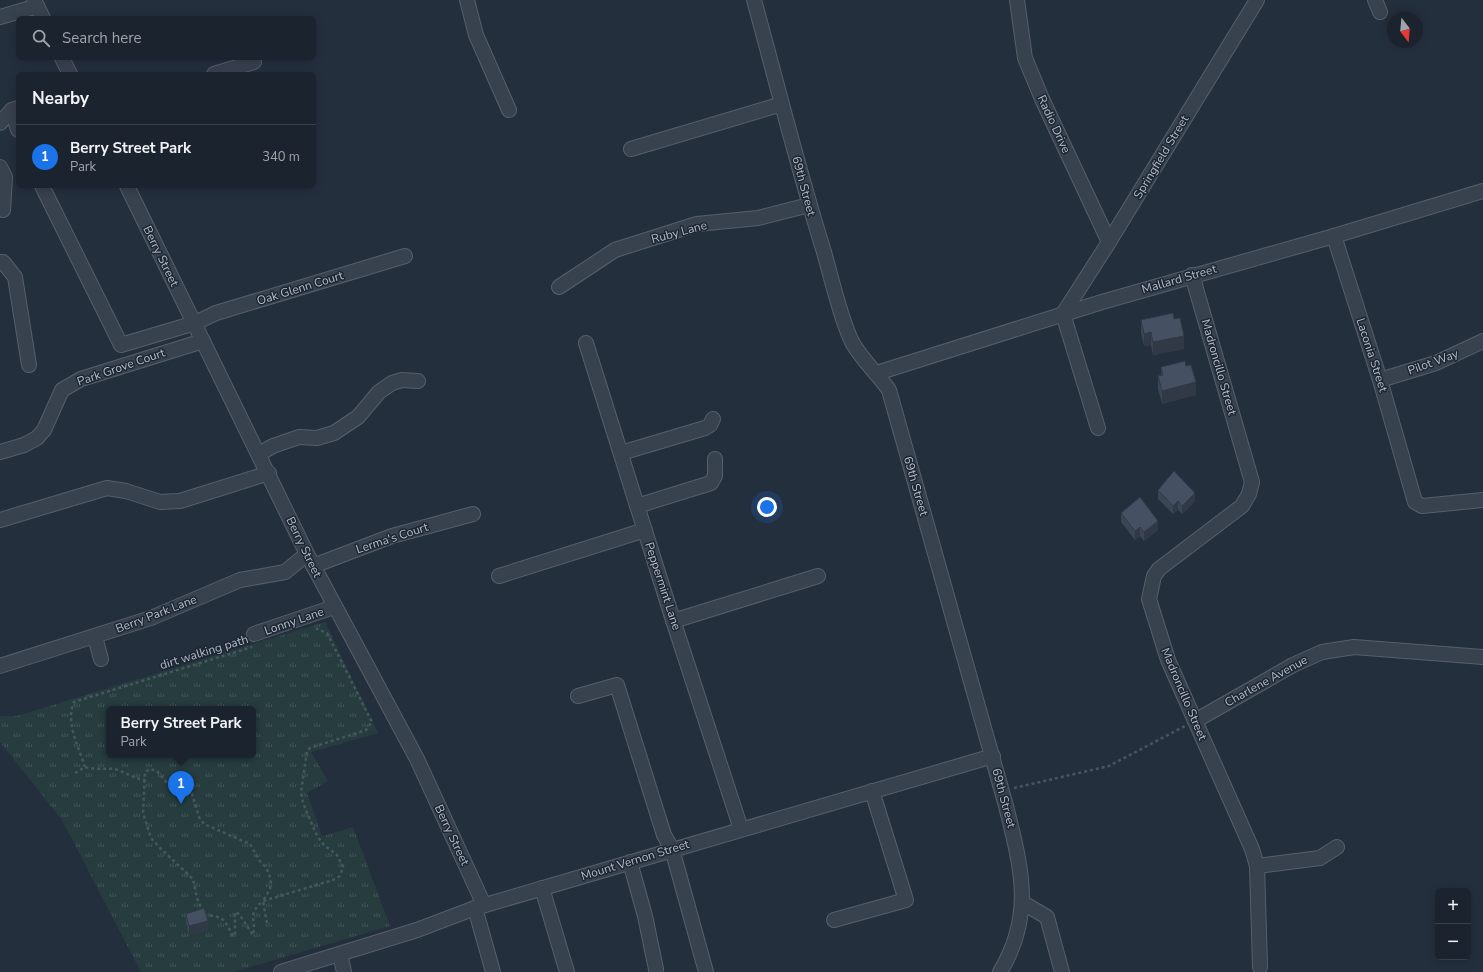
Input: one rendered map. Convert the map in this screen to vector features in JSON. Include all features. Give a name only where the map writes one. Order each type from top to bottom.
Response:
[{"type":"street","points":[[467,0],[476,35],[509,110]]},
{"type":"street","name":"69th Street","points":[[754,0],[809,205],[852,341],[864,360],[877,373],[889,390],[993,756],[1021,866],[1023,903],[1011,953],[1000,972]]},
{"type":"street","name":"Radio Drive","points":[[1017,0],[1025,58],[1042,99],[1109,242]]},
{"type":"street","name":"Springfield Street","points":[[1062,314],[1109,242],[1257,0]]},
{"type":"street","points":[[0,17],[38,8]]},
{"type":"street","points":[[63,60],[69,72]]},
{"type":"street","points":[[221,72],[254,62]]},
{"type":"street","points":[[631,149],[782,104]]},
{"type":"street","points":[[0,123],[15,109]]},
{"type":"street","points":[[0,167],[5,177],[3,210]]},
{"type":"street","name":"Oak Glenn Court","points":[[43,188],[121,346],[195,323],[216,313],[405,256]]},
{"type":"street","name":"Berry Street","points":[[128,188],[269,473],[310,560],[416,759],[479,907],[493,972]]},
{"type":"street","name":"Mallard Street","points":[[877,373],[1062,314],[1334,236],[1483,191]]},
{"type":"street","name":"Ruby Lane","points":[[559,287],[615,250],[697,224],[758,218],[809,205]]},
{"type":"street","name":"Laconia Street","points":[[1334,236],[1380,380],[1416,502],[1422,506],[1483,500]]},
{"type":"street","points":[[0,262],[3,262],[15,277],[29,365]]},
{"type":"street","name":"Madroncillo Street","points":[[1192,276],[1252,482],[1249,494],[1242,506],[1159,569],[1154,576],[1149,599],[1168,660],[1252,849],[1257,866],[1260,967]]},
{"type":"street","points":[[1062,314],[1098,428]]},
{"type":"street","name":"Park Grove Court","points":[[0,452],[24,445],[37,438],[44,430],[62,390],[81,379],[203,341]]},
{"type":"street","name":"Pilot Way","points":[[1380,380],[1436,363],[1483,341]]},
{"type":"street","name":"Peppermint Lane","points":[[586,343],[673,621],[741,829]]},
{"type":"street","points":[[259,454],[273,446],[298,437],[317,438],[334,433],[358,418],[379,392],[392,383],[402,380],[418,381]]},
{"type":"street","points":[[621,453],[705,428],[710,425],[713,419]]},
{"type":"street","points":[[638,506],[711,483],[715,476],[715,459]]},
{"type":"street","points":[[0,520],[107,488],[126,491],[160,502],[180,501],[269,473]]},
{"type":"street","name":"Lerma's Court","points":[[310,560],[474,514]]},
{"type":"street","points":[[499,576],[645,530]]},
{"type":"street","name":"Berry Park Lane","points":[[0,666],[151,618],[240,580],[285,572],[310,560]]},
{"type":"street","points":[[673,621],[818,576]]},
{"type":"street","name":"Lonny Lane","points":[[254,640],[334,607]]},
{"type":"street","points":[[95,637],[101,659]]},
{"type":"street","name":"Charlene Avenue","points":[[1195,721],[1293,665],[1322,652],[1354,648],[1483,657]]},
{"type":"street","points":[[578,696],[617,685],[664,835],[672,849],[706,972]]},
{"type":"street","name":"Mount Vernon Street","points":[[281,972],[417,930],[479,907],[672,849],[993,756]]},
{"type":"street","points":[[834,920],[906,900],[872,791]]},
{"type":"street","points":[[1257,866],[1320,858],[1337,847]]},
{"type":"street","points":[[630,862],[645,916],[656,969]]},
{"type":"street","points":[[542,888],[567,972]]},
{"type":"street","points":[[1023,903],[1047,917],[1062,972]]},
{"type":"street","points":[[340,954],[344,972]]},
{"type":"path","points":[[263,901],[334,880],[340,876],[343,867],[337,856],[324,845],[317,836],[303,803],[301,792],[307,750],[366,730],[372,722],[327,633],[315,628],[307,630]]},
{"type":"path","name":"dirt walking path","points":[[86,768],[72,728],[71,708],[74,702],[254,640]]},
{"type":"path","points":[[1002,791],[1108,766],[1195,721]]},
{"type":"path","points":[[75,773],[86,768],[95,770],[114,770],[134,778],[145,780]]},
{"type":"path","points":[[150,769],[157,771],[168,783],[192,794],[199,817],[204,824],[250,844],[258,860],[267,869],[271,880],[270,889],[263,901],[258,905],[252,916],[253,935],[235,912],[235,935],[233,936],[224,920],[219,916],[204,915],[197,898],[193,879],[151,838],[143,813],[145,772],[150,769]]},
{"type":"path","points":[[263,901],[267,923]]},
{"type":"green space","points":[[325,622],[378,733],[311,752],[328,781],[307,793],[322,836],[353,827],[390,926],[234,972],[141,972],[62,820],[0,742],[0,716],[17,716]]},
{"type":"building","points":[[1173,313],[1174,319],[1180,318],[1184,336],[1153,342],[1151,332],[1144,334],[1141,320]]},
{"type":"building","points":[[1185,361],[1186,366],[1191,365],[1196,382],[1162,391],[1158,376],[1163,375],[1161,367]]},
{"type":"building","points":[[1174,471],[1195,493],[1182,506],[1178,501],[1173,506],[1158,490]]},
{"type":"building","points":[[1140,497],[1158,521],[1144,532],[1140,527],[1135,531],[1121,513]]},
{"type":"building","points":[[204,908],[208,921],[189,926],[186,914]]},
{"type":"place","name":"Berry Street Park","points":[[181,804]]}]
